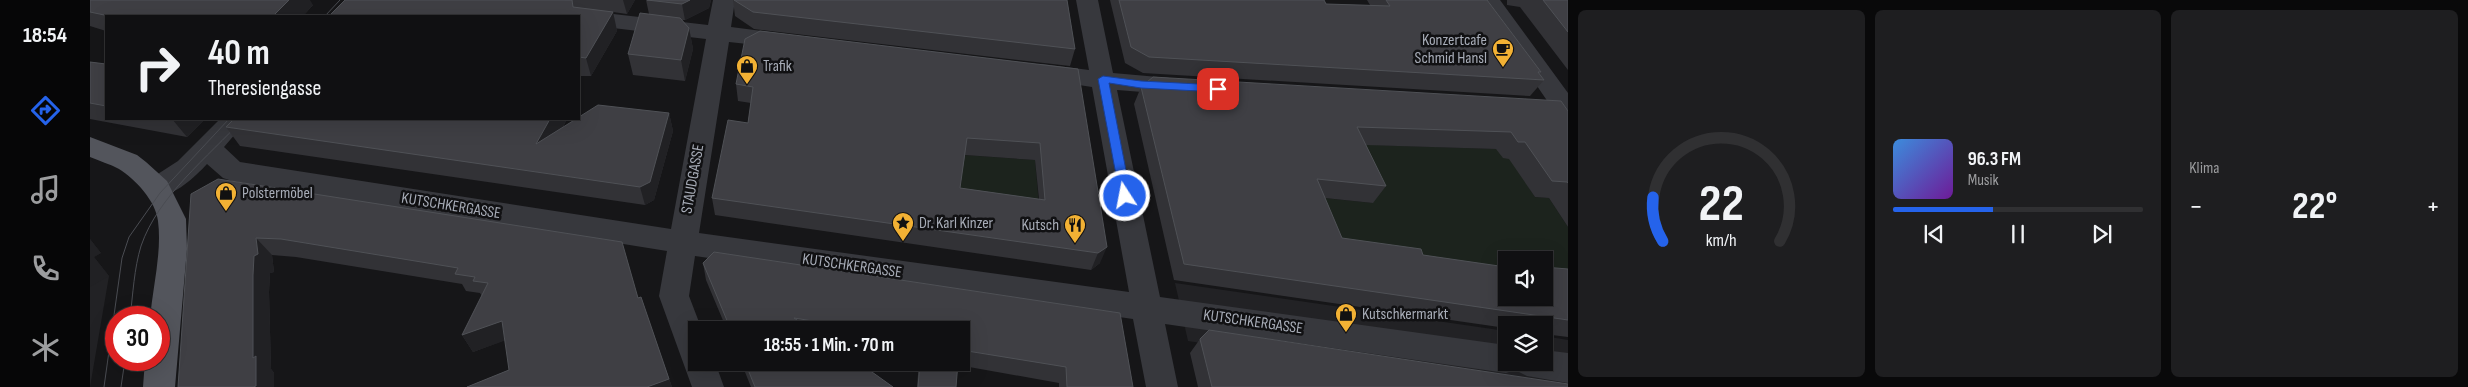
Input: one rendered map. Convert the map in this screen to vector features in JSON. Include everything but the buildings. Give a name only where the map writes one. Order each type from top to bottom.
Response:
[{"type":"main road","points":[[90,147],[128,162],[157,188],[172,219],[173,232],[159,387]]},
{"type":"street","name":"STAUDGASSE","points":[[688,334],[674,296],[724,0]]},
{"type":"street","points":[[1088,0],[1162,387]]},
{"type":"street","points":[[1489,0],[1567,110]]},
{"type":"street","points":[[580,17],[805,43]]},
{"type":"street","points":[[1018,69],[1141,84],[1200,88]]},
{"type":"street","points":[[1536,107],[1567,110]]},
{"type":"street","points":[[157,188],[187,168],[234,120]]},
{"type":"street","name":"KUTSCHKERGASSE","points":[[210,146],[212,153],[232,171],[682,242],[1498,358]]},
{"type":"street","points":[[702,371],[708,387]]},
{"type":"shaded area","points":[[1345,144],[1496,149],[1522,160],[1529,188],[1535,197],[1549,198],[1568,227],[1568,289],[1553,286],[1553,251],[1498,251],[1498,280],[1323,253],[1305,196],[1373,203]]},
{"type":"shaded area","points":[[964,155],[1035,160],[1040,217],[959,205]]},
{"type":"shaded area","points":[[90,239],[101,253],[94,257],[109,276],[90,387]]},
{"type":"shaded area","name":"Kutschkermarkt","points":[[1175,283],[1498,330],[1498,371],[1553,371],[1553,338],[1568,340],[1568,387],[1492,387],[1188,341]]},
{"type":"tram line","points":[[326,15],[340,0]]},
{"type":"tram line","points":[[104,387],[122,258],[129,237],[160,193],[228,120]]},
{"type":"tram line","points":[[131,306],[141,246],[159,210],[185,178],[242,120]]},
{"type":"tram line","points":[[121,387],[123,371]]},
{"type":"place","name":"Konzertcafe Schmid Hansl","points":[[1503,68]]},
{"type":"place","name":"Trafik","points":[[747,85]]},
{"type":"place","name":"Polstermöbel","points":[[226,212]]},
{"type":"place","name":"Dr. Karl Kinzer","points":[[903,242]]},
{"type":"place","name":"Kutsch","points":[[1075,244]]},
{"type":"place","name":"Kutschkermarkt","points":[[1346,333]]},
{"type":"route","points":[[1125,196],[1103,79],[1141,84],[1218,89]]}]
